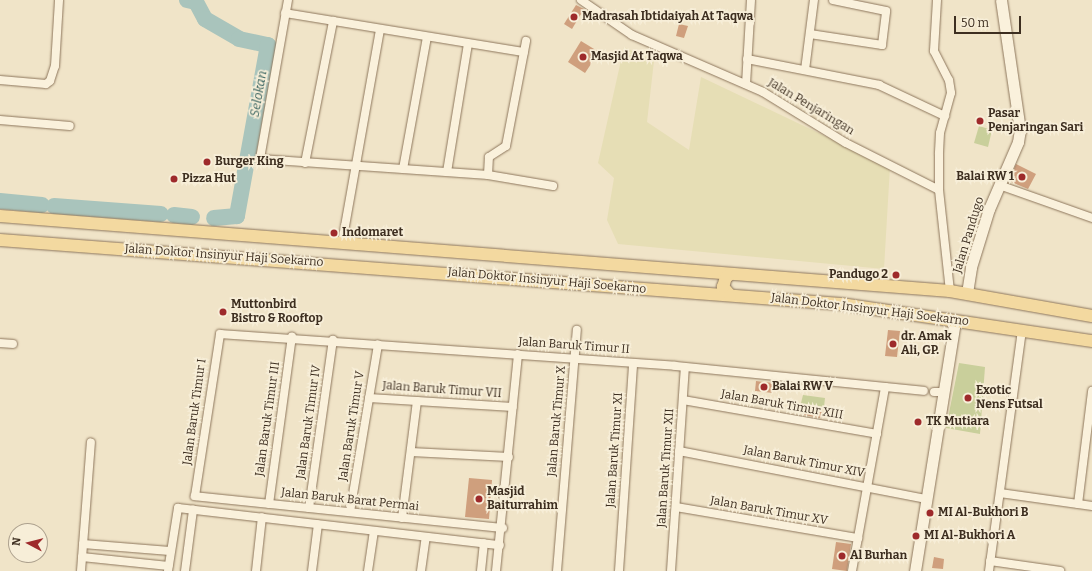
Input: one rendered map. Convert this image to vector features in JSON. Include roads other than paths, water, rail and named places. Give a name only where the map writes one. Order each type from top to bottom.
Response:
[{"type":"main road","name":"Jalan Doktor Insinyur Haji Soekarno","points":[[0,216],[950,291],[1092,316]]},
{"type":"main road","points":[[212,254],[222,246],[216,234]]},
{"type":"main road","points":[[244,257],[241,244],[246,236]]},
{"type":"main road","name":"Jalan Doktor Insinyur Haji Soekarno","points":[[0,240],[212,254],[841,304],[1092,341]]},
{"type":"main road","points":[[697,292],[703,282],[698,271]]},
{"type":"main road","points":[[730,295],[725,292],[723,281],[731,274]]},
{"type":"street","points":[[0,80],[46,84],[50,82],[55,66],[59,0]]},
{"type":"street","points":[[288,0],[258,155],[264,159],[305,163],[355,165],[488,175],[553,186]]},
{"type":"street","name":"Jalan Penjaringan","points":[[581,0],[589,3],[632,35],[746,84],[846,143],[939,190]]},
{"type":"street","points":[[746,84],[751,0]]},
{"type":"street","points":[[805,70],[814,0]]},
{"type":"street","points":[[810,34],[882,45],[886,11],[833,0]]},
{"type":"street","points":[[937,0],[934,51],[949,80],[951,94],[940,133],[939,190],[950,291]]},
{"type":"street","name":"Jalan Pandugo","points":[[967,293],[971,267],[999,185],[1018,142],[1020,130],[1001,0]]},
{"type":"street","points":[[285,13],[524,52]]},
{"type":"street","points":[[305,163],[333,21]]},
{"type":"street","points":[[342,244],[380,29]]},
{"type":"street","points":[[403,169],[427,37]]},
{"type":"street","points":[[488,175],[489,157],[506,146],[526,41]]},
{"type":"street","points":[[447,172],[468,44]]},
{"type":"street","points":[[748,59],[879,85],[945,116]]},
{"type":"street","points":[[0,120],[70,126]]},
{"type":"street","points":[[999,185],[1092,218]]},
{"type":"street","points":[[915,571],[920,554],[925,498],[939,392],[955,320]]},
{"type":"street","points":[[574,358],[577,330]]},
{"type":"street","points":[[989,571],[1022,331]]},
{"type":"street","name":"Jalan Baruk Timur II","points":[[222,332],[685,367],[924,391]]},
{"type":"street","name":"Jalan Baruk Timur I","points":[[195,496],[218,336],[222,332]]},
{"type":"street","name":"Jalan Baruk Timur III","points":[[269,504],[292,337]]},
{"type":"street","name":"Jalan Baruk Timur IV","points":[[309,508],[333,340]]},
{"type":"street","points":[[0,343],[13,344]]},
{"type":"street","name":"Jalan Baruk Timur V","points":[[350,512],[378,344]]},
{"type":"street","points":[[496,571],[503,528],[518,354]]},
{"type":"street","name":"Jalan Baruk Timur X","points":[[557,571],[574,358]]},
{"type":"street","name":"Jalan Baruk Timur XI","points":[[619,571],[633,363]]},
{"type":"street","name":"Jalan Baruk Timur XII","points":[[671,571],[685,367]]},
{"type":"street","points":[[852,571],[885,388]]},
{"type":"street","points":[[1078,504],[1092,391]]},
{"type":"street","name":"Jalan Baruk Timur VII","points":[[369,398],[513,407]]},
{"type":"street","name":"Jalan Baruk Timur XIII","points":[[683,400],[877,434]]},
{"type":"street","points":[[402,518],[417,401]]},
{"type":"street","points":[[81,571],[91,442]]},
{"type":"street","name":"Jalan Baruk Timur XIV","points":[[679,451],[925,498]]},
{"type":"street","points":[[410,452],[509,457]]},
{"type":"street","points":[[1000,493],[1092,506]]},
{"type":"street","name":"Jalan Baruk Barat Permai","points":[[195,496],[503,528]]},
{"type":"street","points":[[82,557],[169,568],[170,551],[178,508],[500,544]]},
{"type":"street","name":"Jalan Baruk Timur XV","points":[[676,508],[858,538]]},
{"type":"street","points":[[184,571],[193,510]]},
{"type":"street","points":[[256,571],[262,518]]},
{"type":"street","points":[[312,571],[318,524]]},
{"type":"street","points":[[368,571],[374,530]]},
{"type":"street","points":[[421,571],[426,536]]},
{"type":"street","points":[[480,571],[484,543]]},
{"type":"street","points":[[83,544],[170,551]]},
{"type":"street","points":[[920,554],[923,571]]},
{"type":"street","points":[[990,561],[1060,571]]},
{"type":"waterway","name":"Selokan","points":[[187,0],[196,2],[205,19],[239,39],[268,45],[237,216],[214,218]]},
{"type":"waterway","name":"Selokan","points":[[0,201],[42,205]]},
{"type":"waterway","name":"Selokan","points":[[54,206],[161,214]]},
{"type":"waterway","name":"Selokan","points":[[174,215],[192,217]]},
{"type":"place","name":"Madrasah Ibtidaiyah At Taqwa","points":[[574,17]]},
{"type":"place","name":"Masjid At Taqwa","points":[[583,57]]},
{"type":"place","name":"Pasar Penjaringan Sari","points":[[980,121]]},
{"type":"place","name":"Burger King","points":[[207,162]]},
{"type":"place","name":"Balai RW 1","points":[[1022,177]]},
{"type":"place","name":"Pizza Hut","points":[[174,179]]},
{"type":"place","name":"Indomaret","points":[[334,233]]},
{"type":"place","name":"Pandugo 2","points":[[896,275]]},
{"type":"place","name":"Muttonbird Bistro & Rooftop","points":[[223,312]]},
{"type":"place","name":"dr. Amak Ali, GP.","points":[[893,344]]},
{"type":"place","name":"Balai RW V","points":[[764,387]]},
{"type":"place","name":"Exotic Nens Futsal","points":[[968,398]]},
{"type":"place","name":"TK Mutiara","points":[[918,422]]},
{"type":"place","name":"Masjid Baiturrahim","points":[[479,499]]},
{"type":"place","name":"MI Al-Bukhori B","points":[[930,513]]},
{"type":"place","name":"MI Al-Bukhori A","points":[[916,536]]},
{"type":"place","name":"Al Burhan","points":[[842,556]]}]
